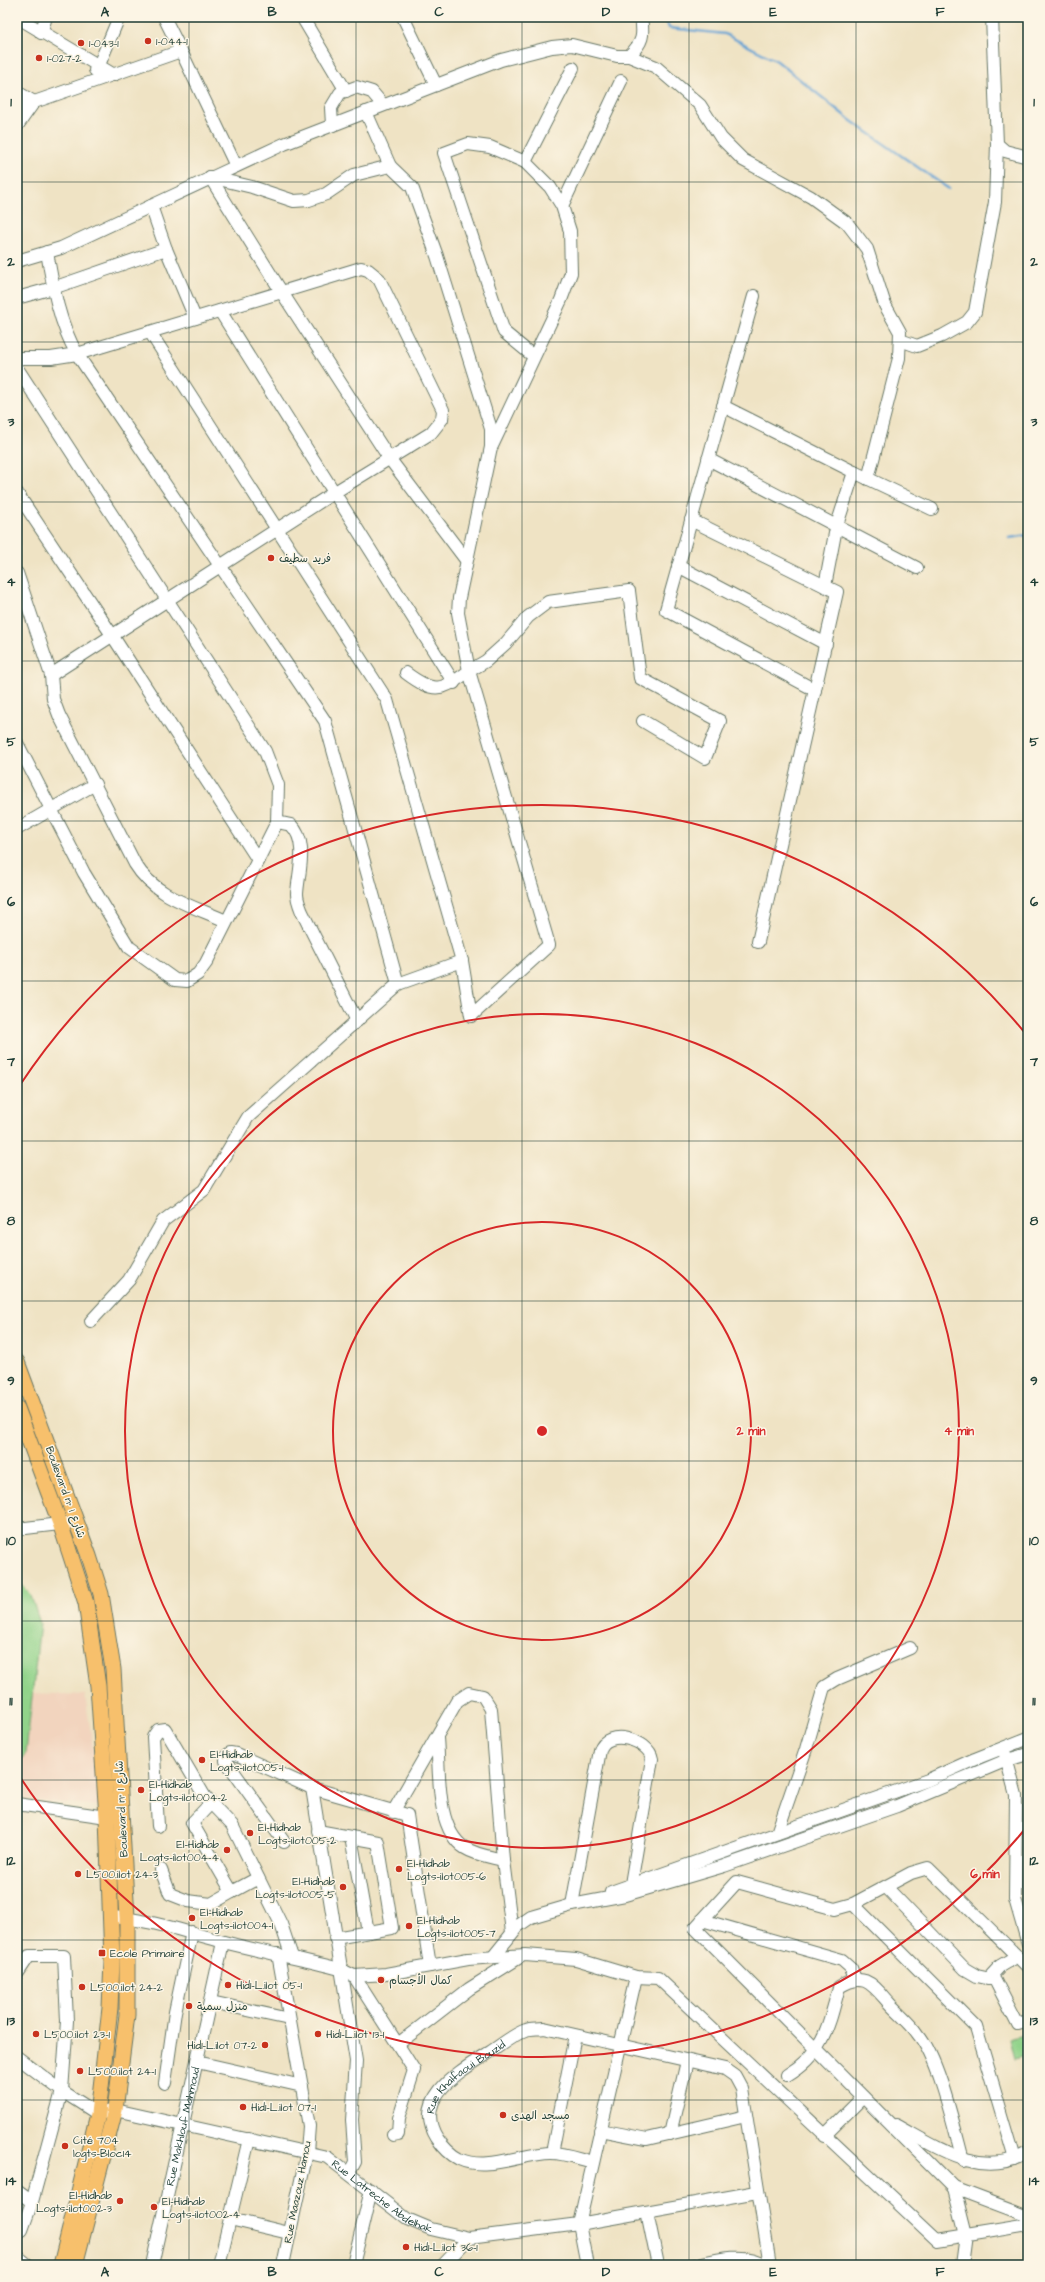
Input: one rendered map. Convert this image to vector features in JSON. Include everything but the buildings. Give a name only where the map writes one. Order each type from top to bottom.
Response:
[{"type":"main road","name":"Boulevard n° شارع 1","points":[[17,1362],[77,1521],[101,1594],[113,1669],[127,1918],[127,2015],[115,2110],[75,2265]]},
{"type":"main road","name":"Boulevard n° شارع 1","points":[[17,1408],[61,1526],[86,1602],[98,1686],[107,1817],[110,1917],[110,2008],[98,2114],[61,2265]]},
{"type":"street","points":[[17,17],[41,33],[114,74]]},
{"type":"street","points":[[41,33],[46,17]]},
{"type":"street","points":[[83,85],[99,65],[119,17]]},
{"type":"street","points":[[164,17],[236,166]]},
{"type":"street","points":[[302,17],[346,91]]},
{"type":"street","points":[[403,17],[436,85]]},
{"type":"street","points":[[629,56],[638,47],[644,34],[641,17]]},
{"type":"street","points":[[900,340],[917,346],[942,336],[967,322],[975,312],[996,202],[997,144],[992,17]]},
{"type":"street","points":[[17,261],[61,248],[236,166],[332,125],[501,60],[552,47],[572,45],[617,56],[629,56],[656,67],[700,106],[721,138],[743,160],[811,197],[847,223],[867,249],[885,305],[900,332],[899,358],[868,479]]},
{"type":"street","points":[[17,108],[181,51]]},
{"type":"street","points":[[525,162],[573,68]]},
{"type":"street","points":[[562,206],[621,81]]},
{"type":"street","points":[[332,125],[331,108],[340,93],[356,87],[372,92],[383,105]]},
{"type":"street","points":[[17,92],[34,102]]},
{"type":"street","points":[[17,126],[34,102]]},
{"type":"street","points":[[366,112],[390,166],[412,187],[417,200],[437,256],[491,429],[491,447]]},
{"type":"street","points":[[150,332],[275,530],[387,700],[462,960],[472,1016],[548,945],[470,671],[458,613],[466,560],[491,447],[533,356],[561,300],[571,273],[570,231],[562,206],[550,186],[525,162],[490,147],[468,144],[444,153],[504,332],[533,356]]},
{"type":"street","points":[[997,144],[1005,151],[1028,157]]},
{"type":"street","points":[[210,178],[252,187],[294,201],[309,200],[326,194],[354,175],[390,166]]},
{"type":"street","points":[[210,178],[281,291],[390,458],[466,560]]},
{"type":"street","points":[[151,206],[166,249],[195,318]]},
{"type":"street","points":[[17,298],[53,288],[166,249]]},
{"type":"street","points":[[47,252],[53,288],[69,340],[77,354],[222,566],[325,721],[398,984]]},
{"type":"street","points":[[17,358],[51,358],[77,354],[361,268],[368,270],[379,279],[442,410],[442,419],[432,433],[275,530],[222,566],[165,600],[51,675]]},
{"type":"street","points":[[754,296],[666,610],[815,690]]},
{"type":"street","points":[[220,310],[454,682]]},
{"type":"street","points":[[17,368],[165,600],[265,751],[278,785],[277,822],[206,963],[198,974],[187,981],[175,980],[129,947],[84,873],[17,743]]},
{"type":"street","points":[[723,406],[868,479],[932,509]]},
{"type":"street","points":[[708,459],[836,528],[917,568]]},
{"type":"street","points":[[825,586],[836,528],[854,472]]},
{"type":"street","points":[[17,493],[112,635],[258,860]]},
{"type":"street","points":[[691,520],[837,592],[758,942]]},
{"type":"street","points":[[678,566],[826,644]]},
{"type":"street","points":[[17,573],[51,675],[53,699],[59,715],[135,864],[148,883],[160,892],[226,921]]},
{"type":"street","points":[[406,673],[419,683],[433,689],[445,688],[486,661],[506,643],[528,616],[548,602],[629,591],[640,678],[720,721],[705,758],[643,722]]},
{"type":"street","points":[[17,829],[95,784]]},
{"type":"street","points":[[277,822],[291,824],[297,834],[300,850],[297,896],[302,912],[356,1021]]},
{"type":"street","points":[[91,1321],[129,1280],[163,1221],[204,1190],[248,1117],[398,984],[462,960]]},
{"type":"street","points":[[17,1529],[61,1526],[77,1521]]},
{"type":"street","points":[[777,1833],[806,1750],[824,1687],[837,1679],[910,1648]]},
{"type":"street","points":[[393,1812],[460,1697],[474,1693],[487,1700],[491,1709],[503,1860],[512,1932]]},
{"type":"street","points":[[158,1826],[153,1737],[158,1730],[165,1729],[205,1797],[232,1825],[281,1924],[292,1957]]},
{"type":"street","points":[[437,1738],[444,1818],[449,1832],[466,1849],[503,1860]]},
{"type":"street","points":[[572,1905],[600,1750],[605,1741],[611,1738],[644,1744],[650,1750],[652,1759],[631,1884]]},
{"type":"street","points":[[602,1898],[631,1884],[853,1808],[928,1780],[1002,1747],[1028,1738]]},
{"type":"street","points":[[1002,1747],[1022,1795],[1015,1899],[1028,1944]]},
{"type":"street","points":[[284,1842],[226,1761],[226,1757],[230,1753],[236,1754],[312,1788],[407,1816],[430,1966]]},
{"type":"street","points":[[493,1957],[512,1932],[531,1917],[572,1905],[602,1898],[625,1895],[724,1866],[897,1806],[1007,1760],[1028,1754]]},
{"type":"street","points":[[312,1788],[356,2061],[352,2120],[355,2162],[349,2173]]},
{"type":"street","points":[[210,1803],[192,1823],[232,1892]]},
{"type":"street","points":[[17,1804],[107,1817]]},
{"type":"street","points":[[853,1808],[857,1820]]},
{"type":"street","points":[[318,1831],[378,1842],[392,1928],[335,1938]]},
{"type":"street","points":[[351,1837],[368,1932]]},
{"type":"street","points":[[717,1854],[724,1866],[738,1882],[835,1909],[853,1904],[910,1873],[928,1868],[1028,1967]]},
{"type":"street","points":[[160,1870],[170,1894],[188,1901],[211,1904],[258,1878]]},
{"type":"street","points":[[738,1882],[696,1928],[954,2188],[1028,2216]]},
{"type":"street","points":[[886,1887],[965,1969],[977,1976],[995,1980],[1018,2025],[1028,2022]]},
{"type":"street","points":[[853,1904],[976,2027],[1015,2159]]},
{"type":"street","points":[[110,1917],[127,1918],[192,1932],[224,1942],[340,1969],[354,1976],[386,1974],[468,1959],[525,1954],[576,1959],[636,1976],[658,1978],[824,2136],[937,2240],[1028,2225]]},
{"type":"street","points":[[702,1920],[842,1960],[851,1968],[855,1979]]},
{"type":"street","points":[[165,2083],[175,2012],[192,1932]]},
{"type":"street","name":"Rue Makhlouf Mahmoud","points":[[152,2265],[224,1942]]},
{"type":"street","name":"Rue Maazouz Hamou","points":[[278,1954],[309,2126],[307,2152],[283,2265]]},
{"type":"street","points":[[398,2044],[469,1989],[525,1954]]},
{"type":"street","points":[[17,1974],[29,1956],[64,1956],[67,2021],[62,2091],[32,2202],[22,2230]]},
{"type":"street","points":[[988,1979],[1004,1963],[1017,1956]]},
{"type":"street","points":[[354,1976],[414,2070],[399,2118],[398,2134],[393,2135]]},
{"type":"street","points":[[587,2265],[579,2224],[636,1976]]},
{"type":"street","points":[[787,2075],[817,2050],[829,2025],[839,1987],[850,1980],[855,1979],[860,1979],[871,1984],[919,2034],[930,2055],[963,2160]]},
{"type":"street","points":[[211,2002],[289,2019]]},
{"type":"street","name":"Rue Khalfaoui Bouzid","points":[[593,2162],[552,2153],[489,2162],[475,2162],[459,2159],[444,2149],[435,2134],[429,2117],[433,2103],[442,2086],[457,2073],[526,2030],[544,2028],[725,2069],[735,2076],[742,2089],[757,2192],[764,2264]]},
{"type":"street","points":[[552,2153],[576,2036]]},
{"type":"street","points":[[17,2058],[62,2091],[98,2114],[115,2110]]},
{"type":"street","points":[[670,2134],[687,2061]]},
{"type":"street","points":[[198,2062],[302,2086]]},
{"type":"street","points":[[824,2136],[863,2097]]},
{"type":"street","name":"Rue Latreche Abdelhak","points":[[115,2110],[327,2157],[407,2219],[431,2228],[469,2238],[579,2224],[757,2192]]},
{"type":"street","points":[[600,2130],[647,2139],[746,2116]]},
{"type":"street","points":[[885,2119],[963,2160],[986,2163],[1015,2159],[1028,2153]]},
{"type":"street","points":[[219,2265],[249,2139]]},
{"type":"street","points":[[954,2188],[966,2235],[962,2265]]},
{"type":"street","points":[[353,2265],[371,2190]]},
{"type":"street","points":[[17,2191],[32,2202]]},
{"type":"street","points":[[647,2212],[658,2265]]},
{"type":"street","points":[[230,2219],[289,2233]]},
{"type":"street","points":[[443,2265],[469,2238]]},
{"type":"street","points":[[17,2256],[28,2265]]},
{"type":"street","points":[[695,2265],[732,2258],[756,2259],[764,2264]]},
{"type":"shaded area","points":[[30,1693],[85,1695],[102,1806],[17,1799],[17,1783],[26,1730]]},
{"type":"green space","points":[[17,1580],[30,1593],[40,1623],[26,1753],[17,1768]]},
{"type":"green space","points":[[1028,2034],[1028,2055],[1014,2059],[1009,2039]]},
{"type":"waterway","points":[[665,17],[669,28],[725,34],[777,61],[850,120],[949,189]]},
{"type":"waterway","points":[[1009,538],[1028,535]]},
{"type":"place","name":"1-044-1","points":[[148,41]]},
{"type":"place","name":"1-043-1","points":[[81,43]]},
{"type":"place","name":"1-027-2","points":[[39,58]]},
{"type":"place","name":"فريد سطيف","points":[[271,558]]},
{"type":"place","name":"El-Hidhab Logts-ilot005-1","points":[[202,1760]]},
{"type":"place","name":"El-Hidhab Logts-ilot004-2","points":[[141,1790]]},
{"type":"place","name":"El-Hidhab Logts-ilot005-2","points":[[250,1833]]},
{"type":"place","name":"El-Hidhab Logts-ilot004-4","points":[[227,1850]]},
{"type":"place","name":"El-Hidhab Logts-ilot005-6","points":[[399,1869]]},
{"type":"place","name":"L500.ilot 24-3","points":[[78,1874]]},
{"type":"place","name":"El-Hidhab Logts-ilot005-5","points":[[343,1887]]},
{"type":"place","name":"El-Hidhab Logts-ilot004-1","points":[[192,1918]]},
{"type":"place","name":"El-Hidhab Logts-ilot005-7","points":[[409,1926]]},
{"type":"place","name":"Ecole Primaire","points":[[102,1953]]},
{"type":"place","name":"كمال الأجسام","points":[[381,1980]]},
{"type":"place","name":"Hid1-L.ilot 05-1","points":[[228,1985]]},
{"type":"place","name":"L500.ilot 24-2","points":[[82,1987]]},
{"type":"place","name":"منزل سمية","points":[[189,2006]]},
{"type":"place","name":"L500.ilot 23-1","points":[[36,2034]]},
{"type":"place","name":"Hid1-L.ilot 13-1","points":[[318,2034]]},
{"type":"place","name":"Hid1-L.ilot 07-2","points":[[265,2045]]},
{"type":"place","name":"L500.ilot 24-1","points":[[80,2071]]},
{"type":"place","name":"Hid1-L.ilot 07-1","points":[[243,2107]]},
{"type":"place","name":"مسجد الهدى","points":[[503,2115]]},
{"type":"place","name":"Cité 704 logts-Bloc14","points":[[65,2146]]},
{"type":"place","name":"El-Hidhab Logts-ilot002-3","points":[[120,2201]]},
{"type":"place","name":"El-Hidhab Logts-ilot002-4","points":[[154,2207]]},
{"type":"place","name":"Hid1-L.ilot 36-1","points":[[406,2247]]}]
